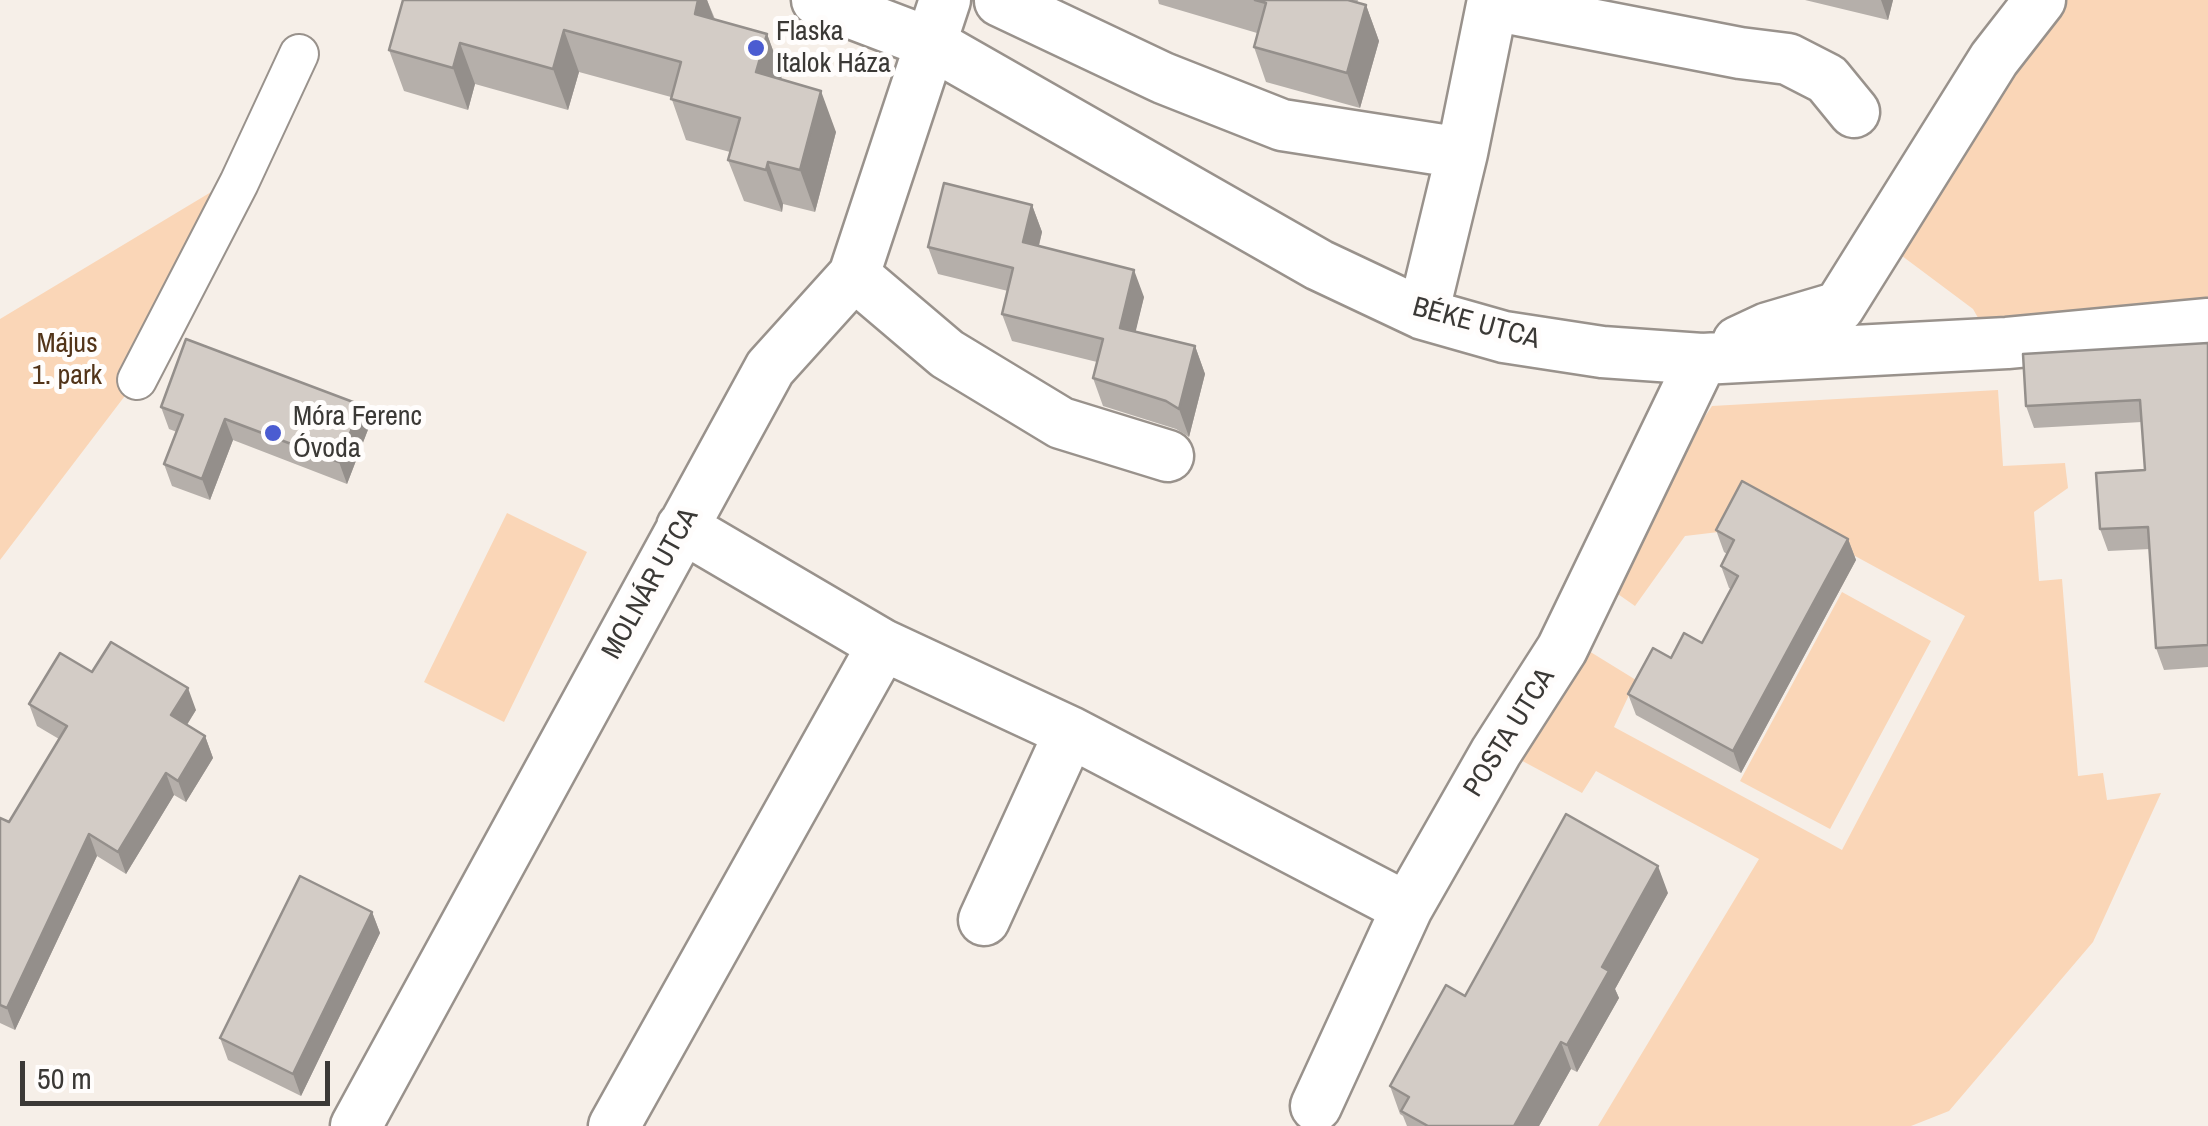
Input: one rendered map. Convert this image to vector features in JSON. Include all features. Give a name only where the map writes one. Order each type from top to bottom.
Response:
[{"type":"street","name":"BÉKE UTCA","points":[[817,0],[937,22],[1319,265],[1423,314],[1504,337],[1602,352],[1702,359],[2007,343],[2208,324]]},
{"type":"street","points":[[1702,359],[1768,328],[1839,308],[1994,59],[2040,0]]},
{"type":"street","points":[[1000,1],[1163,78],[1282,125],[1462,153]]},
{"type":"street","points":[[1423,314],[1492,5],[1788,59],[1826,79],[1854,112]]},
{"type":"street","name":"MOLNÁR UTCA","points":[[356,1126],[770,368],[854,276],[937,22]]},
{"type":"street","points":[[136,380],[239,183],[299,54]]},
{"type":"street","points":[[854,276],[947,354],[1061,423],[1168,456]]},
{"type":"street","name":"POSTA UTCA","points":[[1316,1106],[1408,908],[1496,752],[1562,649],[1702,359]]},
{"type":"street","points":[[682,527],[883,645],[1070,732],[1408,908]]},
{"type":"street","points":[[614,1126],[883,645]]},
{"type":"street","points":[[984,920],[1070,732]]},
{"type":"green space","points":[[2023,0],[2208,0],[2208,352],[1990,339],[1973,309],[1882,241]]},
{"type":"green space","name":"Május 1. park","points":[[251,168],[137,380],[0,560],[0,319]]},
{"type":"green space","points":[[1998,390],[2003,466],[2065,463],[2068,488],[2034,512],[2039,581],[2062,579],[2078,776],[2103,773],[2107,800],[2161,793],[2093,942],[1949,1111],[1911,1126],[1598,1126],[1759,859],[1596,771],[1582,793],[1502,750],[1571,640],[1636,680],[1614,727],[1842,850],[1965,616],[1747,497],[1727,531],[1685,536],[1635,606],[1595,578],[1712,406]]},
{"type":"green space","points":[[507,513],[587,552],[504,722],[424,682]]},
{"type":"green space","points":[[1842,592],[1931,641],[1830,829],[1740,781]]},
{"type":"building","points":[[403,0],[698,0],[695,14],[767,34],[756,72],[821,91],[800,170],[768,162],[766,170],[728,160],[740,118],[671,99],[681,62],[564,30],[553,69],[460,43],[453,68],[389,50]]},
{"type":"building","points":[[1255,0],[1348,0],[1366,5],[1347,73],[1254,47],[1266,3]]},
{"type":"building","points":[[944,183],[1032,205],[1023,242],[1134,270],[1120,328],[1195,346],[1179,409],[1166,401],[1093,378],[1103,339],[1002,314],[1013,268],[928,247]]},
{"type":"building","name":"Móra Ferenc Óvoda","points":[[186,339],[361,405],[339,462],[225,419],[202,479],[164,464],[183,415],[161,407]]},
{"type":"building","points":[[2208,343],[2208,645],[2156,648],[2148,527],[2100,529],[2096,473],[2145,470],[2140,400],[2026,406],[2023,354]]},
{"type":"building","points":[[1742,481],[1848,539],[1733,751],[1628,694],[1653,648],[1671,658],[1684,633],[1702,643],[1738,576],[1721,566],[1734,540],[1716,530]]},
{"type":"building","points":[[111,642],[188,688],[171,715],[205,736],[178,781],[166,773],[118,852],[89,834],[7,1008],[0,1005],[0,818],[9,822],[67,726],[29,704],[60,653],[92,672]]},
{"type":"building","points":[[1566,814],[1658,866],[1602,967],[1609,971],[1567,1045],[1561,1042],[1514,1126],[1428,1126],[1401,1111],[1409,1097],[1390,1086],[1446,985],[1465,996]]},
{"type":"building","points":[[300,876],[372,912],[293,1074],[220,1038]]},
{"type":"place","name":"Flaska Italok Háza","points":[[756,48]]},
{"type":"place","name":"Móra Ferenc Óvoda","points":[[273,433]]}]
